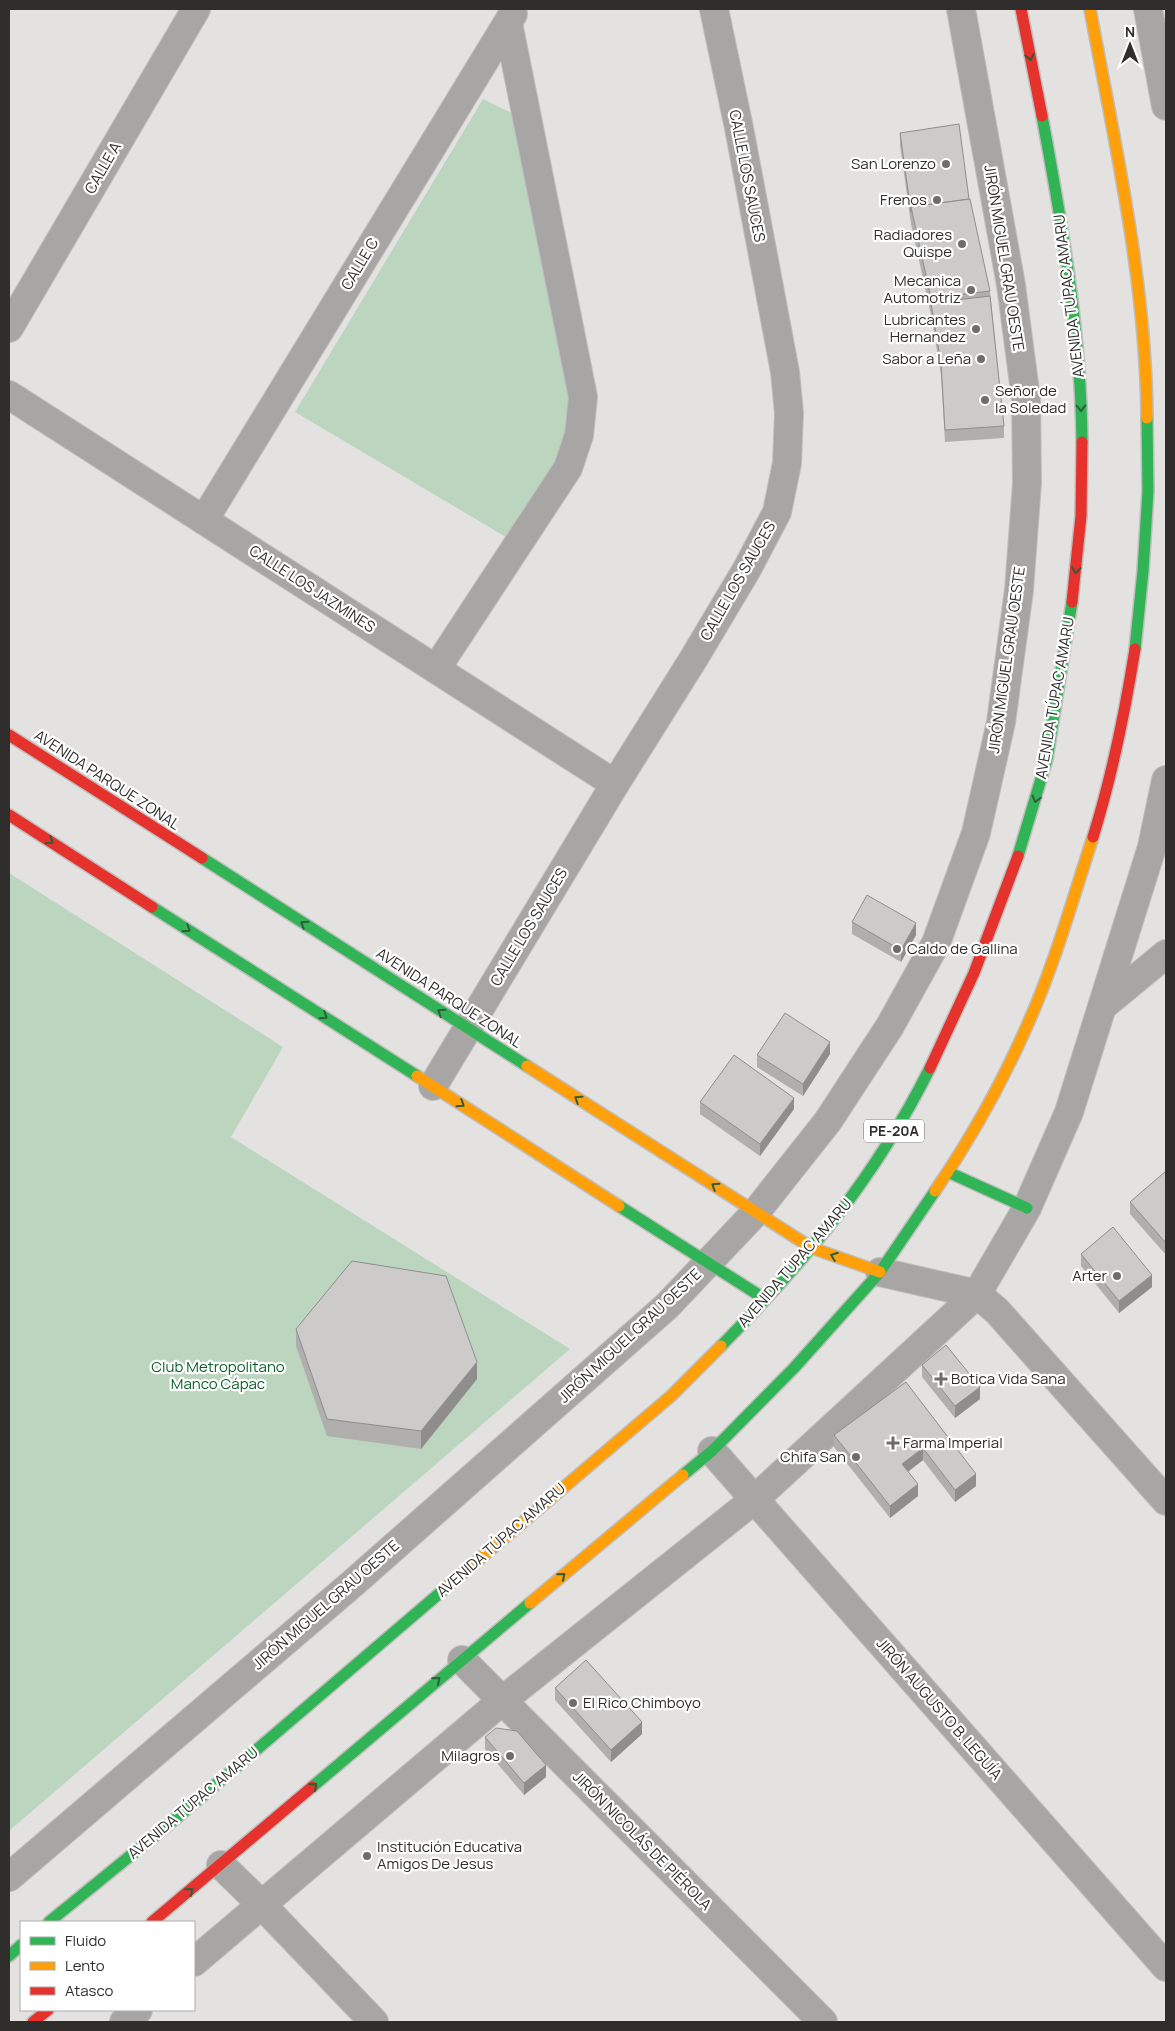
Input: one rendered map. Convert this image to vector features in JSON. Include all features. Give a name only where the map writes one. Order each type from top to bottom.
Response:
[{"type":"main road","name":"AVENIDA TÚPAC AMARU","points":[[50,1921],[179,1816],[671,1396],[734,1334],[812,1248],[859,1188],[899,1123],[940,1050],[978,966],[1028,828],[1047,757],[1074,595],[1082,519],[1081,396],[1065,250],[1050,158],[1021,9]]},
{"type":"main road","points":[[153,1921],[712,1452],[794,1368],[880,1272],[948,1172],[994,1094],[1027,1027],[1054,958],[1103,805],[1121,727],[1135,650],[1143,571],[1148,491],[1147,393],[1129,221],[1090,9]]},
{"type":"main road","name":"AVENIDA PARQUE ZONAL","points":[[9,735],[812,1248],[880,1272]]},
{"type":"main road","points":[[9,815],[765,1299]]},
{"type":"main road","points":[[948,1172],[1027,1208]]},
{"type":"main road","points":[[9,1956],[20,1946]]},
{"type":"main road","points":[[33,2022],[47,2011]]},
{"type":"street","name":"CALLE A","points":[[9,328],[196,9]]},
{"type":"street","name":"CALLE LOS SAUCES","points":[[433,1086],[615,784],[694,658],[747,569],[777,512],[787,463],[789,413],[784,372],[739,128],[714,9]]},
{"type":"street","name":"JIRÓN MIGUEL GRAU OESTE","points":[[9,1876],[352,1584],[667,1306],[756,1212],[828,1121],[890,1026],[936,943],[976,833],[1001,722],[1020,571],[1027,483],[1026,399],[1011,285],[961,9]]},
{"type":"street","points":[[1148,9],[1166,106]]},
{"type":"street","points":[[436,669],[568,468],[579,435],[583,397],[512,16]]},
{"type":"street","name":"CALLE C","points":[[204,520],[512,16]]},
{"type":"street","name":"CALLE LOS JAZMINES","points":[[9,395],[615,784]]},
{"type":"street","points":[[195,1961],[503,1700],[754,1499],[977,1294],[1027,1208],[1069,1112],[1152,847],[1166,780]]},
{"type":"street","points":[[1103,1006],[1166,954]]},
{"type":"street","points":[[880,1272],[977,1294],[997,1311],[1166,1500]]},
{"type":"street","name":"JIRÓN AUGUSTO B. LEGUÍA","points":[[712,1452],[1166,1966]]},
{"type":"street","name":"JIRÓN NICOLÁS DE PIÉROLA","points":[[462,1660],[823,2022]]},
{"type":"street","points":[[221,1865],[374,2022]]},
{"type":"street","points":[[124,2022],[137,2011]]},
{"type":"green space","points":[[483,99],[522,118],[572,429],[565,456],[511,540],[295,412]]},
{"type":"green space","name":"Club Metropolitano Manco Cápac","points":[[9,873],[283,1047],[231,1137],[570,1349],[9,1831]]},
{"type":"building","points":[[959,124],[969,199],[911,207],[911,212],[900,133]]},
{"type":"building","points":[[970,199],[990,291],[931,298],[911,207]]},
{"type":"building","points":[[990,296],[1004,426],[945,430],[941,363],[931,303]]},
{"type":"building","points":[[867,895],[916,923],[901,950],[852,922]]},
{"type":"building","points":[[785,1013],[830,1042],[803,1084],[757,1055]]},
{"type":"building","points":[[734,1055],[794,1098],[760,1144],[700,1102]]},
{"type":"building","points":[[1166,1171],[1166,1243],[1130,1202]]},
{"type":"building","name":"Arter","points":[[1113,1227],[1152,1275],[1119,1301],[1081,1254]]},
{"type":"building","points":[[352,1261],[446,1276],[477,1362],[421,1431],[327,1419],[296,1329]]},
{"type":"building","points":[[946,1345],[980,1387],[955,1406],[922,1365]]},
{"type":"building","points":[[906,1382],[976,1474],[955,1490],[923,1448],[902,1464],[918,1484],[890,1506],[834,1435]]},
{"type":"building","points":[[586,1660],[642,1722],[611,1750],[555,1688]]},
{"type":"building","points":[[496,1728],[517,1731],[546,1765],[524,1783],[485,1737]]},
{"type":"traffic: fast","points":[[1042,116],[1069,278],[1078,360],[1082,442]]},
{"type":"traffic: fast","points":[[1135,649],[1143,571],[1148,491],[1147,418]]},
{"type":"traffic: fast","points":[[1018,856],[1047,759],[1072,602]]},
{"type":"traffic: fast","points":[[202,858],[527,1066]]},
{"type":"traffic: fast","points":[[152,907],[417,1076]]},
{"type":"traffic: fast","points":[[721,1346],[782,1281],[837,1216],[886,1146],[930,1068]]},
{"type":"traffic: fast","points":[[948,1172],[1027,1208]]},
{"type":"traffic: fast","points":[[683,1475],[712,1451],[794,1368],[880,1272],[935,1191]]},
{"type":"traffic: fast","points":[[619,1206],[765,1299]]},
{"type":"traffic: fast","points":[[50,1921],[179,1816],[448,1586]]},
{"type":"traffic: fast","points":[[312,1787],[530,1603]]},
{"type":"traffic: fast","points":[[9,1956],[20,1946]]},
{"type":"traffic: slow","points":[[1090,9],[1128,213],[1141,315],[1147,418]]},
{"type":"traffic: slow","points":[[935,1191],[984,1112],[1026,1028],[1054,958],[1093,837]]},
{"type":"traffic: slow","points":[[527,1066],[812,1248],[880,1272]]},
{"type":"traffic: slow","points":[[417,1076],[619,1206]]},
{"type":"traffic: slow","points":[[448,1586],[671,1396],[721,1346]]},
{"type":"traffic: slow","points":[[530,1603],[683,1475]]},
{"type":"traffic: jam","points":[[1021,9],[1042,116]]},
{"type":"traffic: jam","points":[[1072,602],[1081,516],[1082,442]]},
{"type":"traffic: jam","points":[[1093,837],[1117,744],[1135,649]]},
{"type":"traffic: jam","points":[[9,735],[202,858]]},
{"type":"traffic: jam","points":[[9,815],[152,907]]},
{"type":"traffic: jam","points":[[930,1068],[974,973],[1018,856]]},
{"type":"traffic: jam","points":[[153,1921],[312,1787]]},
{"type":"traffic: jam","points":[[33,2022],[47,2011]]},
{"type":"place","name":"San Lorenzo","points":[[946,164]]},
{"type":"place","name":"Frenos","points":[[937,200]]},
{"type":"place","name":"Radiadores Quispe","points":[[962,244]]},
{"type":"place","name":"Mecanica Automotriz","points":[[971,290]]},
{"type":"place","name":"Lubricantes Hernandez","points":[[976,329]]},
{"type":"place","name":"Sabor a Leña","points":[[981,359]]},
{"type":"place","name":"Señor de la Soledad","points":[[985,400]]},
{"type":"place","name":"Caldo de Gallina","points":[[897,949]]},
{"type":"place","name":"Arter","points":[[1117,1276]]},
{"type":"place","name":"Botica Vida Sana","points":[[941,1379]]},
{"type":"place","name":"Farma Imperial","points":[[893,1443]]},
{"type":"place","name":"Chifa San","points":[[856,1457]]},
{"type":"place","name":"El Rico Chimboyo","points":[[573,1703]]},
{"type":"place","name":"Milagros","points":[[510,1756]]},
{"type":"place","name":"Institución Educativa Amigos De Jesus","points":[[367,1856]]}]
